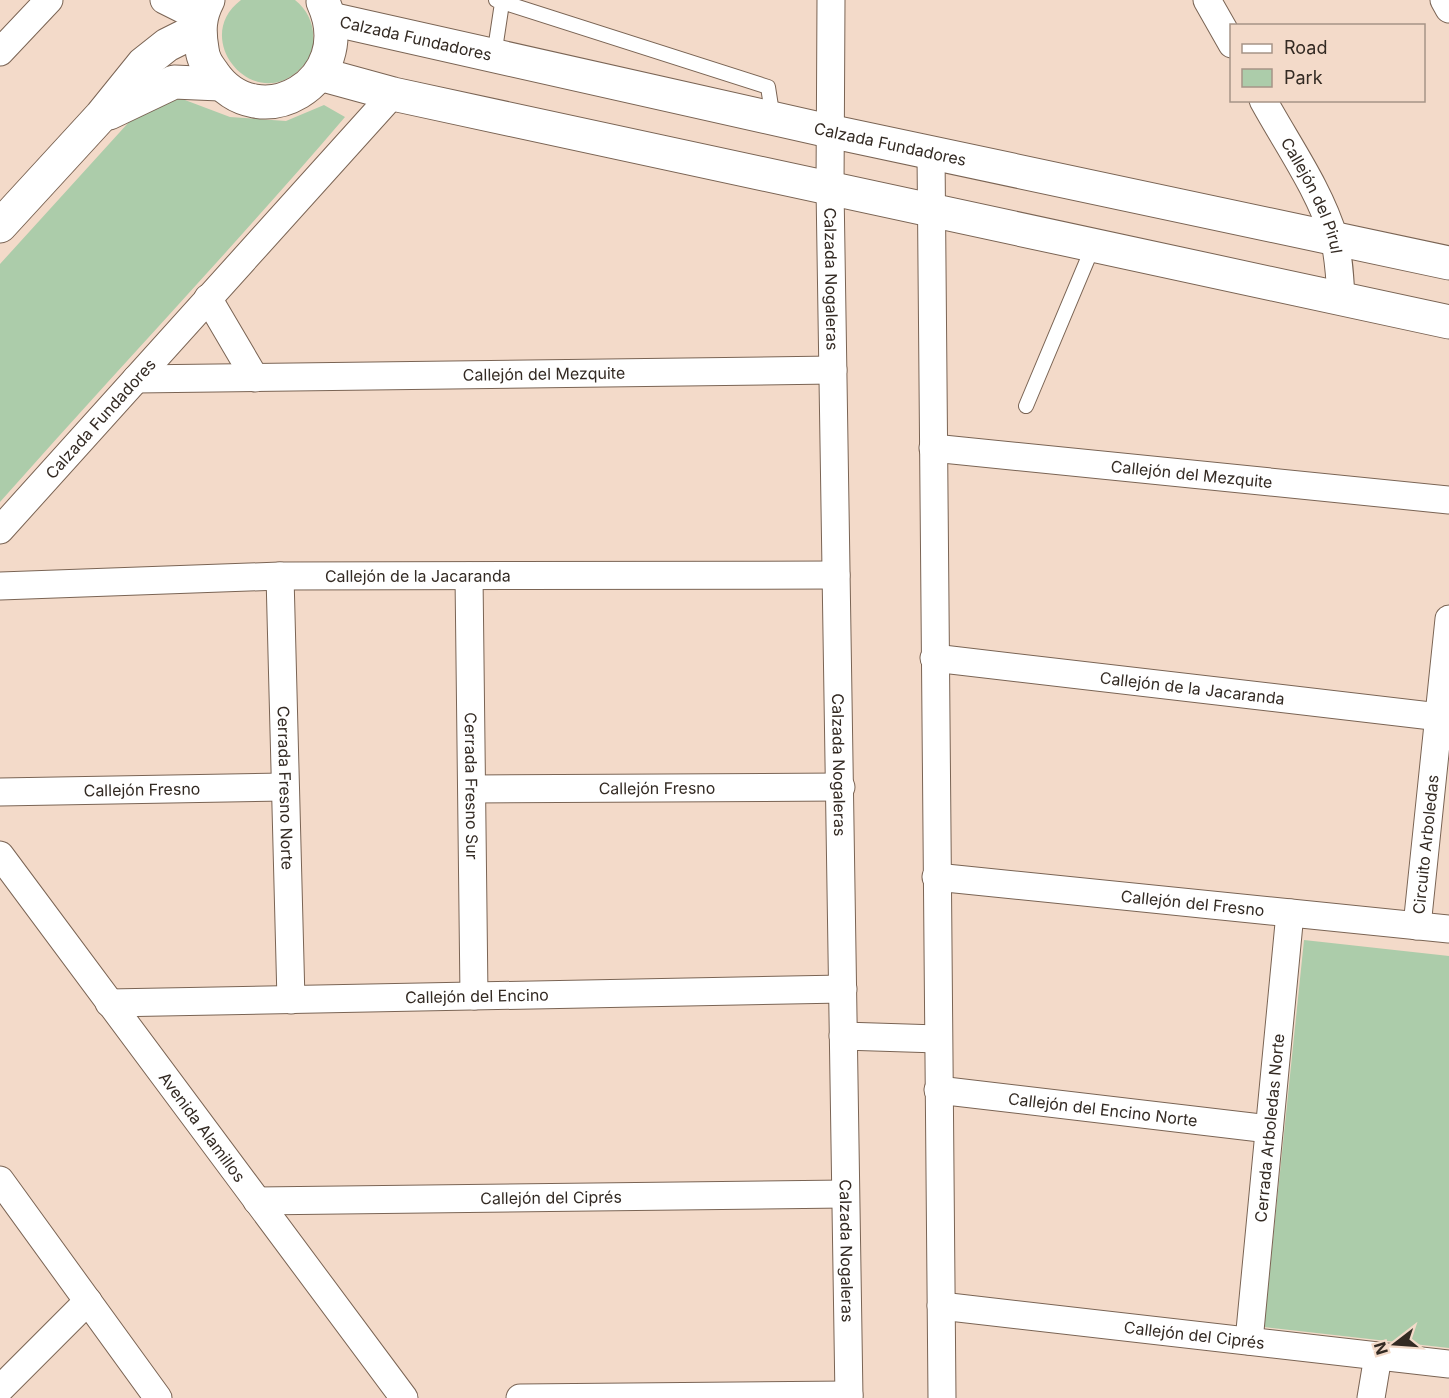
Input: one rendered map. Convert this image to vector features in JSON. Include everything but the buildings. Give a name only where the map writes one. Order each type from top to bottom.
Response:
[{"type":"main road","points":[[202,16],[203,59],[220,84],[239,96],[261,101],[283,99],[304,90],[320,74],[329,58],[333,39],[327,10]]},
{"type":"main road","name":"Calzada Fundadores","points":[[327,10],[494,56],[829,131],[1449,263]]},
{"type":"main road","points":[[0,226],[101,116],[143,64],[202,16]]},
{"type":"main road","points":[[320,74],[393,94],[1449,322]]},
{"type":"main road","points":[[101,116],[174,82],[220,84]]},
{"type":"street","points":[[0,52],[49,0]]},
{"type":"street","points":[[164,0],[202,16]]},
{"type":"street","name":"Calzada Nogaleras","points":[[831,0],[829,131],[849,1396]]},
{"type":"street","points":[[1207,0],[1230,40]]},
{"type":"street","points":[[1444,0],[1449,9]]},
{"type":"street","name":"Calzada Fundadores","points":[[0,530],[393,94]]},
{"type":"street","name":"Callejón del Pirul","points":[[1264,102],[1319,201],[1333,237],[1340,266],[1341,298]]},
{"type":"street","points":[[931,153],[942,1398]]},
{"type":"street","points":[[208,298],[255,378]]},
{"type":"street","name":"Callejón del Mezquite","points":[[136,379],[833,370]]},
{"type":"street","name":"Callejón del Mezquite","points":[[933,448],[1449,500]]},
{"type":"street","name":"Callejón de la Jacaranda","points":[[0,586],[280,576],[836,574]]},
{"type":"street","name":"Cerrada Fresno Norte","points":[[280,576],[291,999]]},
{"type":"street","name":"Cerrada Fresno Sur","points":[[469,576],[474,996]]},
{"type":"street","name":"Circuito Arboledas","points":[[1417,926],[1444,718],[1449,619]]},
{"type":"street","name":"Callejón de la Jacaranda","points":[[934,658],[1444,718]]},
{"type":"street","name":"Callejón Fresno","points":[[0,792],[284,787]]},
{"type":"street","name":"Callejón Fresno","points":[[473,789],[841,787]]},
{"type":"street","name":"Avenida Alamillos","points":[[0,855],[404,1398]]},
{"type":"street","name":"Callejón del Fresno","points":[[936,878],[1449,929]]},
{"type":"street","name":"Cerrada Arboledas Norte","points":[[1248,1341],[1290,913]]},
{"type":"street","name":"Callejón del Encino","points":[[109,1003],[843,989]]},
{"type":"street","points":[[843,1036],[938,1039]]},
{"type":"street","name":"Callejón del Encino Norte","points":[[938,1090],[1269,1129]]},
{"type":"street","points":[[0,1180],[158,1398]]},
{"type":"street","name":"Callejón del Ciprés","points":[[257,1201],[845,1194]]},
{"type":"street","points":[[0,1389],[88,1301]]},
{"type":"street","name":"Callejón del Ciprés","points":[[941,1306],[1449,1364]]},
{"type":"street","points":[[1371,1398],[1378,1356]]},
{"type":"street","points":[[520,1398],[849,1396]]},
{"type":"lane","points":[[494,56],[499,2],[768,87],[773,118]]},
{"type":"lane","points":[[1026,406],[1094,244]]},
{"type":"green space","points":[[241,0],[295,0],[300,4],[310,20],[313,32],[310,54],[301,68],[283,80],[265,83],[248,78],[234,67],[225,51],[222,34],[227,16]]},
{"type":"green space","points":[[177,97],[230,117],[286,121],[324,105],[345,117],[0,502],[0,264],[149,100]]},
{"type":"green space","points":[[1304,940],[1449,956],[1449,1348],[1264,1327]]}]
